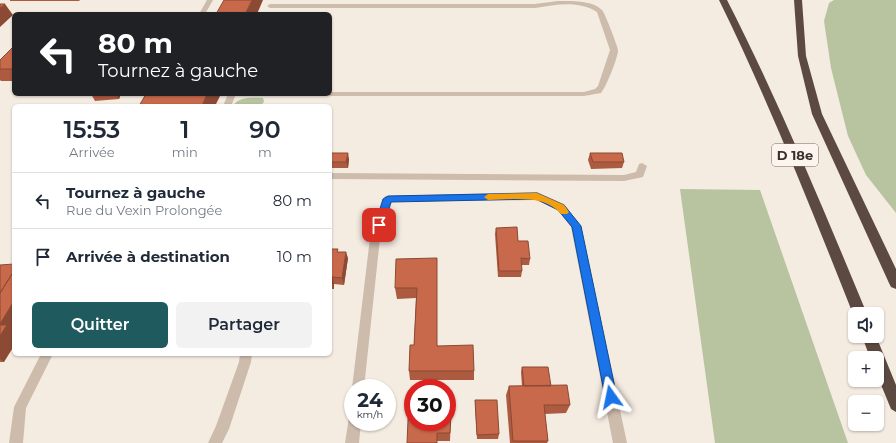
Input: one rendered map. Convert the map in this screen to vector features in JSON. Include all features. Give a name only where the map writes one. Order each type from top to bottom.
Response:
[{"type":"highway","name":"D 18e","points":[[723,0],[752,58],[800,166],[857,307]]},
{"type":"highway","name":"D 18e","points":[[798,0],[802,56],[817,114],[896,283]]},
{"type":"highway","points":[[872,343],[896,404]]},
{"type":"street","points":[[203,12],[210,0]]},
{"type":"street","points":[[271,3],[535,6],[582,3],[592,6],[600,11],[614,50],[602,86],[598,91],[584,94],[332,94]]},
{"type":"street","points":[[332,176],[624,178],[640,175],[642,166]]},
{"type":"street","points":[[359,379],[375,238],[388,199],[537,196],[561,208],[576,226],[620,443]]},
{"type":"street","points":[[16,443],[20,407],[46,356]]},
{"type":"street","points":[[215,443],[222,429],[246,356]]},
{"type":"street","points":[[352,443],[353,431]]},
{"type":"green space","points":[[834,0],[896,0],[896,213],[866,175],[848,136],[831,68],[824,21],[829,3]]},
{"type":"green space","points":[[251,98],[263,98],[264,102],[262,104],[235,104],[242,99]]},
{"type":"green space","points":[[680,189],[760,190],[848,443],[715,443]]},
{"type":"building","points":[[224,0],[252,0],[246,12],[217,12]]},
{"type":"building","points":[[12,48],[12,69],[0,69],[0,60]]},
{"type":"building","points":[[145,96],[206,96],[203,104],[140,104]]},
{"type":"building","points":[[332,153],[348,153],[346,162],[332,162]]},
{"type":"building","points":[[590,153],[622,153],[624,162],[593,162]]},
{"type":"building","points":[[517,227],[518,241],[528,241],[530,259],[521,258],[522,271],[499,271],[496,228]]},
{"type":"building","points":[[332,249],[338,249],[337,252],[346,252],[342,278],[332,277]]},
{"type":"building","points":[[437,258],[437,346],[473,345],[474,371],[409,371],[410,345],[414,345],[417,288],[395,288],[396,259]]},
{"type":"building","points":[[12,264],[12,274],[0,293],[0,265]]},
{"type":"building","points":[[12,274],[12,304],[0,324],[0,293]]},
{"type":"building","points":[[0,325],[7,325],[0,336]]},
{"type":"building","points":[[522,367],[548,367],[551,386],[524,386]]},
{"type":"building","points":[[567,385],[570,405],[544,405],[548,441],[513,441],[509,386]]},
{"type":"building","points":[[475,400],[497,400],[499,434],[477,435]]},
{"type":"building","points":[[408,431],[450,431],[450,433],[437,433],[437,443],[407,443]]},
{"type":"slow traffic","points":[[488,197],[537,196],[561,208],[564,212]]},
{"type":"route","points":[[379,225],[388,199],[537,196],[561,208],[576,226],[611,397]]}]
